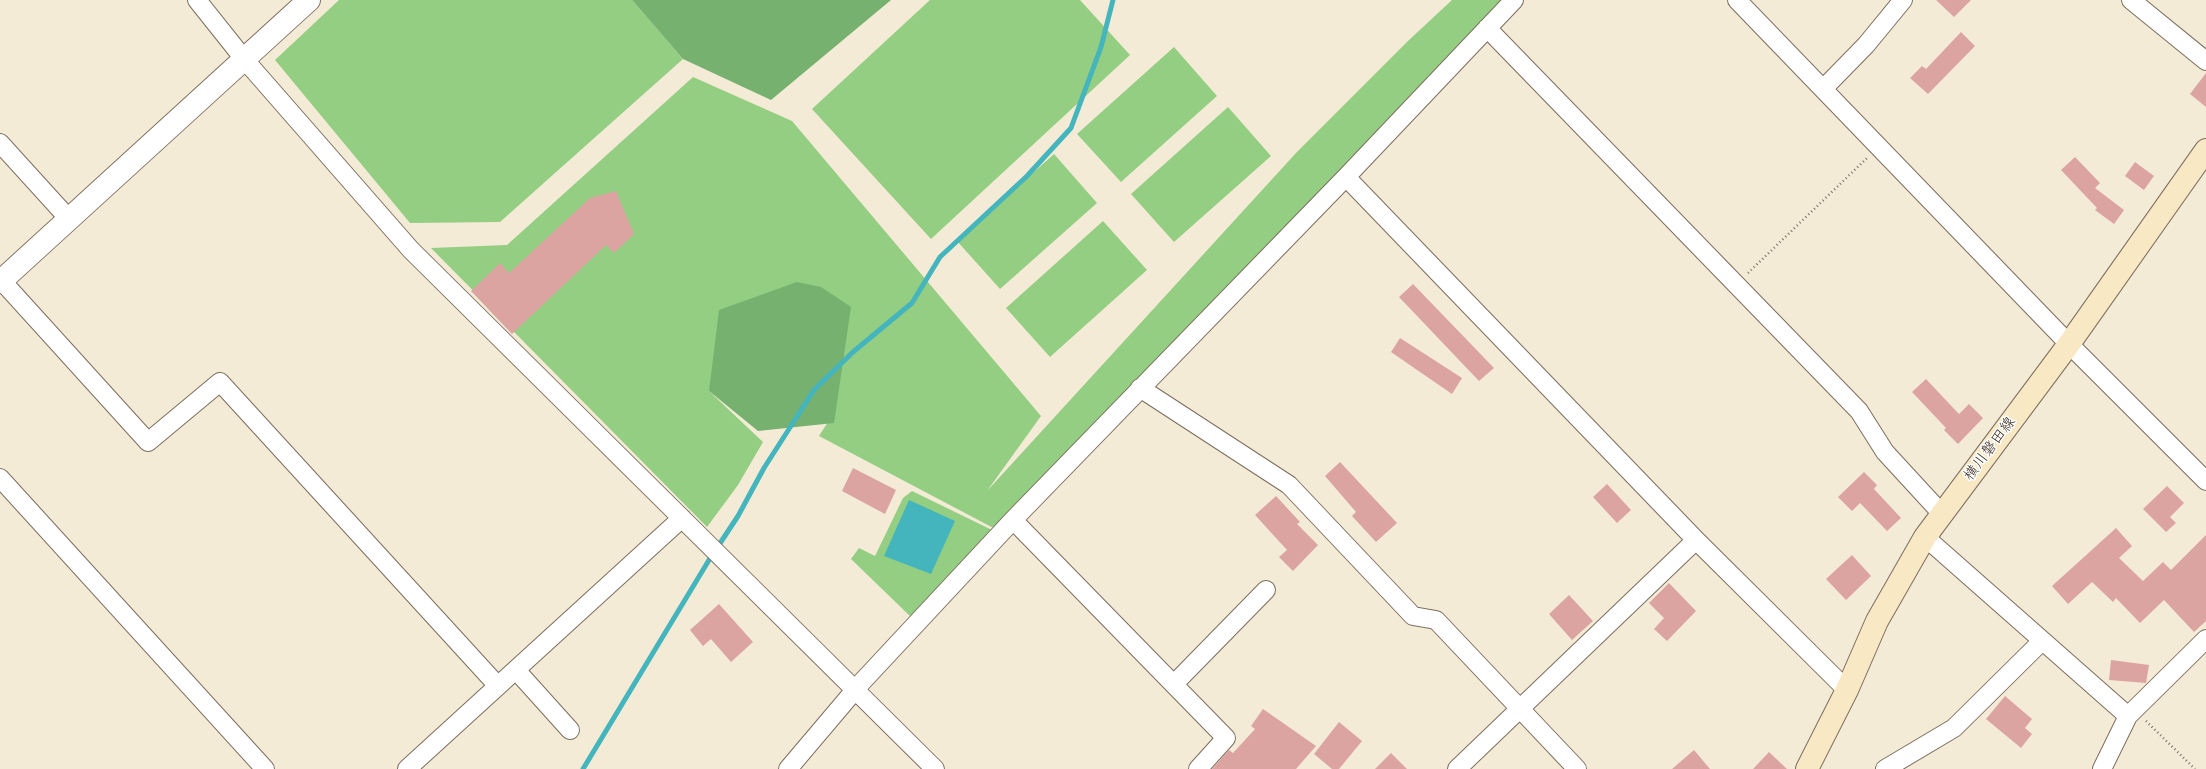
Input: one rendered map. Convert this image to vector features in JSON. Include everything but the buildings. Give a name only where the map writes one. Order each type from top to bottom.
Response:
[{"type":"main road","name":"横川磐田線","points":[[1807,769],[1847,690],[1877,621],[1924,537],[2069,344],[2206,150]]},
{"type":"street","points":[[197,0],[244,59],[411,250],[935,769]]},
{"type":"street","points":[[309,0],[1,282],[148,442],[220,382],[498,686]]},
{"type":"street","points":[[788,769],[855,690],[1013,520],[1514,0]]},
{"type":"street","points":[[1737,0],[2069,344],[2206,481]]},
{"type":"street","points":[[1823,89],[1866,45],[1903,0]]},
{"type":"street","points":[[2131,0],[2206,61]]},
{"type":"street","points":[[1487,28],[1859,411],[1885,452],[1942,514]]},
{"type":"street","points":[[0,143],[69,219]]},
{"type":"street","points":[[1346,176],[1696,540],[1847,690]]},
{"type":"street","points":[[1140,388],[1289,485],[1413,616],[1436,620],[1577,769]]},
{"type":"street","points":[[0,478],[265,769]]},
{"type":"street","points":[[408,769],[682,518]]},
{"type":"street","points":[[1013,520],[1226,738],[1198,769]]},
{"type":"street","points":[[1924,537],[2042,640],[2131,713]]},
{"type":"street","points":[[1457,769],[1696,540]]},
{"type":"street","points":[[1174,684],[1266,590]]},
{"type":"street","points":[[2102,769],[2131,713],[2206,639]]},
{"type":"street","points":[[1885,769],[1954,728],[2042,640]]},
{"type":"street","points":[[516,670],[570,730]]},
{"type":"path","points":[[1736,285],[1879,147]]},
{"type":"path","points":[[2131,713],[2195,769]]},
{"type":"green space","points":[[339,0],[632,0],[683,59],[500,222],[410,223],[275,60]]},
{"type":"green space","points":[[632,0],[891,0],[771,100],[683,59]]},
{"type":"green space","points":[[930,0],[1080,0],[1130,55],[931,239],[812,109]]},
{"type":"green space","points":[[1452,0],[1508,0],[1001,532],[819,436],[835,411],[709,391],[763,442],[738,485],[707,527],[431,248],[507,245],[693,77],[792,121],[1041,416],[987,491],[1296,153],[1409,40]]},
{"type":"green space","points":[[1174,47],[1217,96],[1121,182],[1077,134]]},
{"type":"green space","points":[[1228,107],[1271,156],[1174,242],[1131,194]]},
{"type":"green space","points":[[1054,154],[1097,203],[1000,289],[957,241]]},
{"type":"green space","points":[[1103,221],[1147,270],[1050,357],[1006,308]]},
{"type":"green space","points":[[797,282],[821,287],[851,307],[834,423],[758,431],[709,391],[719,310]]},
{"type":"green space","points":[[912,491],[992,530],[910,616],[851,559],[859,548],[875,556],[903,498]]},
{"type":"water","points":[[909,500],[955,521],[931,574],[884,556]]},
{"type":"waterway","points":[[583,769],[709,560],[738,516],[764,468],[814,390],[853,352],[912,303],[940,257],[1027,176],[1071,128],[1101,47],[1113,0]]}]
